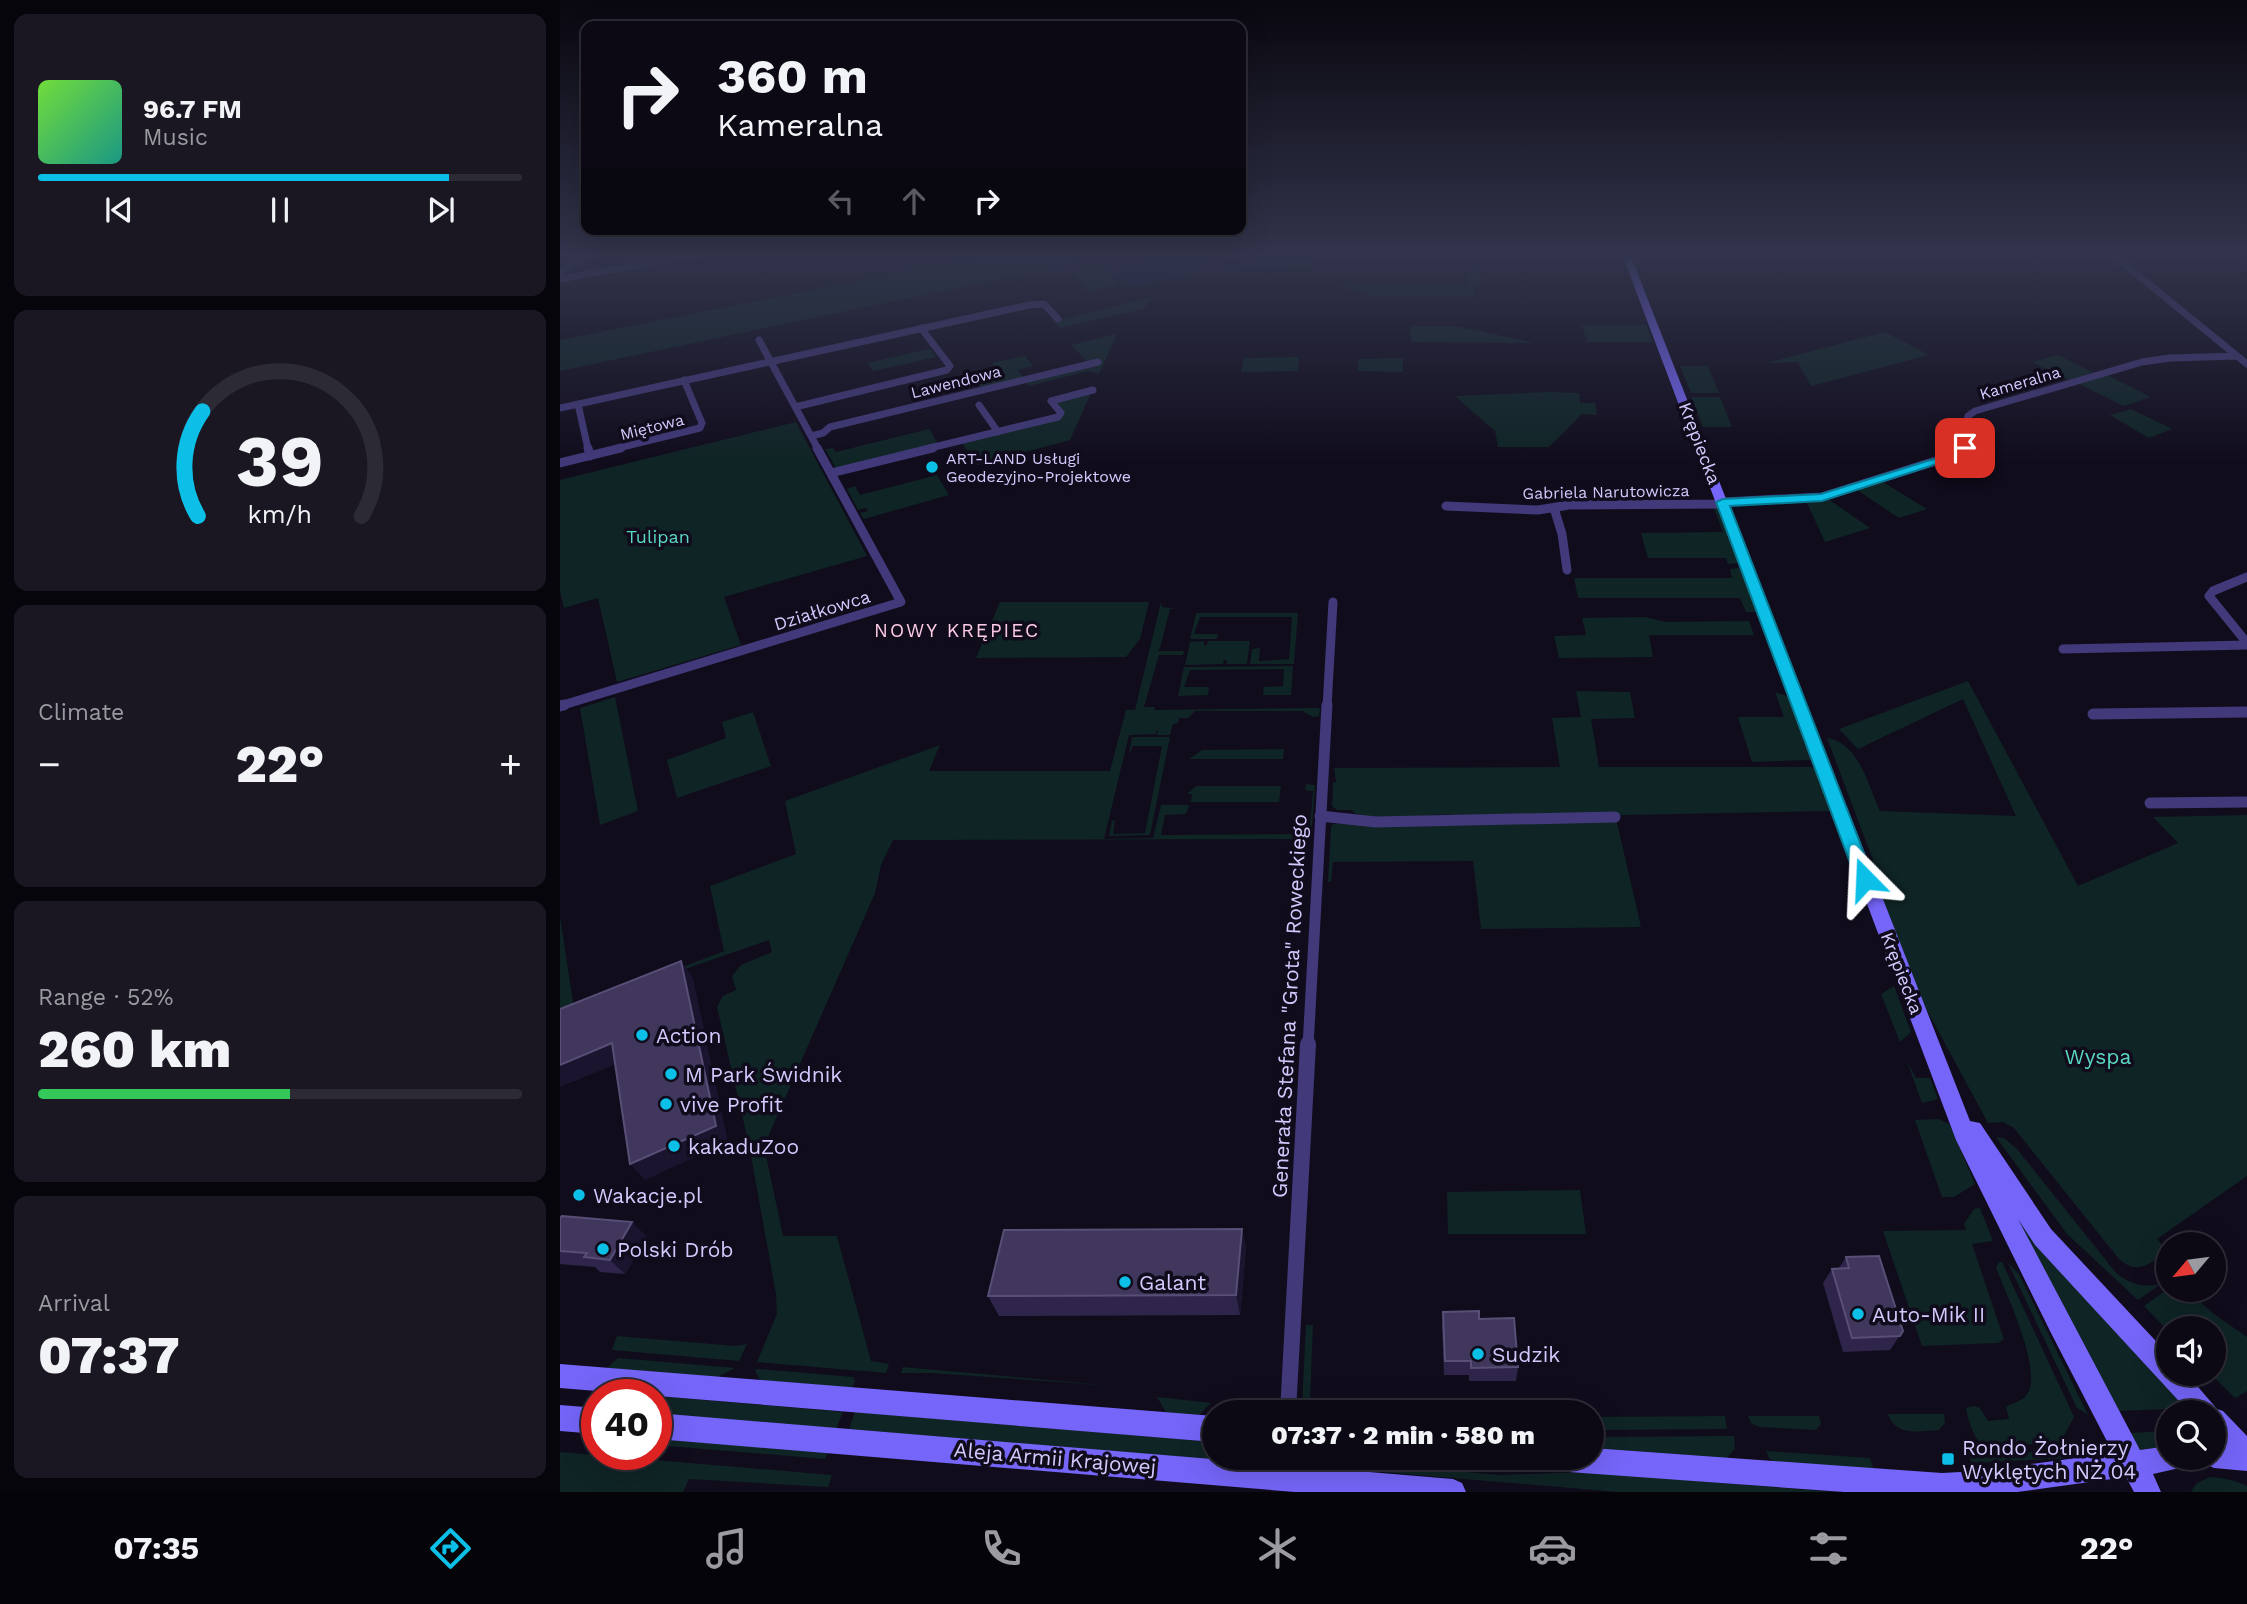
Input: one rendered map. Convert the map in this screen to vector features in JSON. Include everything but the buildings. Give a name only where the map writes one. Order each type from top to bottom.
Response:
[{"type":"street","points":[[560,408],[942,324]]},
{"type":"street","name":"Krępiecka","points":[[1654,324],[1940,1073],[1979,1167],[2148,1492]]},
{"type":"street","points":[[2197,324],[2247,364]]},
{"type":"street","points":[[759,340],[795,407],[947,370],[950,366],[921,328]]},
{"type":"street","name":"Kameralna","points":[[1723,503],[1822,497],[1961,453],[1965,448],[1968,416],[1975,411],[2142,362],[2170,358],[2237,356]]},
{"type":"street","name":"Lawendowa","points":[[811,436],[823,433],[830,427],[1098,362]]},
{"type":"street","name":"Miętowa","points":[[560,463],[700,428],[702,423],[684,380]]},
{"type":"street","points":[[831,473],[1058,417],[1061,413],[1051,401],[1093,390]]},
{"type":"street","points":[[578,404],[590,456]]},
{"type":"street","points":[[979,405],[998,432]]},
{"type":"street","name":"Działkowca","points":[[560,706],[901,602],[795,407]]},
{"type":"street","name":"Gabriela Narutowicza","points":[[1446,506],[1554,508],[1569,505],[1723,503]]},
{"type":"street","points":[[1554,508],[1562,534],[1567,570]]},
{"type":"street","points":[[2247,577],[2213,591],[2209,596],[2247,644]]},
{"type":"street","name":"Generała Stefana \"Grota\" Roweckiego","points":[[1289,1400],[1333,602]]},
{"type":"street","points":[[2063,649],[2247,644]]},
{"type":"street","points":[[2093,714],[2247,712]]},
{"type":"street","points":[[2150,803],[2247,802]]},
{"type":"street","points":[[1320,816],[1376,822],[1615,817]]},
{"type":"street","points":[[1940,1073],[1988,1157],[2043,1237],[2156,1359]]},
{"type":"street","points":[[560,1376],[1202,1428]]},
{"type":"street","points":[[2181,1386],[2195,1400]]},
{"type":"street","points":[[560,1418],[581,1420]]},
{"type":"street","name":"Aleja Armii Krajowej","points":[[672,1427],[1453,1492]]},
{"type":"street","points":[[2226,1433],[2247,1457]]},
{"type":"street","points":[[2226,1456],[2247,1457]]},
{"type":"street","points":[[1604,1462],[1942,1486],[2156,1461]]},
{"type":"green space","points":[[642,324],[786,324],[560,371],[560,340]]},
{"type":"green space","points":[[1056,324],[1079,324],[1060,328]]},
{"type":"green space","points":[[1582,325],[1646,325],[1653,342],[1587,342]]},
{"type":"green space","points":[[1410,326],[1455,326],[1535,343],[1411,342]]},
{"type":"green space","points":[[1885,332],[1929,355],[1811,386],[1798,362],[1767,363]]},
{"type":"green space","points":[[1117,334],[1099,374],[1088,371],[1029,386],[1025,380],[1089,363],[1071,345]]},
{"type":"green space","points":[[930,349],[936,357],[873,371],[867,363]]},
{"type":"green space","points":[[2058,355],[2094,373],[2069,380],[2032,362]]},
{"type":"green space","points":[[1025,356],[1033,366],[1018,370],[1024,379],[982,389],[975,380],[999,374],[992,363]]},
{"type":"green space","points":[[1299,357],[1298,371],[1241,372],[1244,358]]},
{"type":"green space","points":[[1403,358],[1403,372],[1358,371],[1358,359]]},
{"type":"green space","points":[[1680,366],[1708,366],[1719,393],[1691,393]]},
{"type":"green space","points":[[2106,375],[2151,397],[2124,406],[2079,384]]},
{"type":"green space","points":[[1092,391],[1070,440],[977,465],[962,443],[1062,416],[1057,403],[1059,401]]},
{"type":"green space","points":[[1579,393],[1580,403],[1595,403],[1597,415],[1582,414],[1549,447],[1498,447],[1495,431],[1455,396]]},
{"type":"green space","points":[[1691,397],[1720,397],[1732,427],[1703,427]]},
{"type":"green space","points":[[2131,409],[2172,429],[2149,438],[2110,415]]},
{"type":"green space","name":"Tulipan","points":[[796,422],[867,556],[724,597],[741,645],[617,682],[598,598],[564,608],[560,591],[560,480]]},
{"type":"green space","points":[[929,429],[939,445],[837,470],[825,449],[833,448],[836,452]]},
{"type":"green space","points":[[937,475],[949,495],[864,519],[860,513],[868,511],[866,508],[858,510],[847,489],[855,486],[860,495]]},
{"type":"green space","points":[[1883,482],[1927,509],[1899,518],[1857,490]]},
{"type":"green space","points":[[1828,499],[1870,528],[1825,542],[1807,503]]},
{"type":"green space","points":[[1713,506],[1721,510],[1740,563],[1728,564],[1726,558],[1648,558],[1641,533],[1723,532]]},
{"type":"green space","points":[[1739,568],[1758,608],[1756,612],[1746,612],[1740,598],[1578,598],[1574,578],[1732,578],[1730,569]]},
{"type":"green space","points":[[1000,602],[1149,602],[1140,639],[1126,657],[976,658]]},
{"type":"green space","points":[[1161,602],[1162,607],[1177,609],[1170,609],[1157,651],[1184,651],[1183,655],[1159,655],[1144,707],[1155,707],[1154,710],[1317,708],[1320,709],[1319,716],[1313,717],[1302,711],[1195,711],[1188,718],[1179,718],[1178,723],[1173,724],[1170,735],[1157,735],[1159,725],[1156,734],[1129,735],[1104,839],[1153,838],[1161,805],[1189,805],[1186,814],[1165,815],[1161,835],[1296,834],[1297,827],[1310,826],[1313,791],[1305,790],[1306,784],[1315,785],[1311,839],[893,840],[881,865],[875,893],[764,1146],[783,1236],[837,1236],[871,1361],[889,1364],[886,1373],[757,1362],[777,1314],[776,1294],[749,1145],[717,1007],[723,996],[736,990],[732,976],[741,965],[772,952],[769,940],[691,967],[560,1019],[560,916],[574,1009],[724,951],[710,886],[796,854],[785,801],[940,745],[929,771],[1110,771],[1126,710],[1135,710]]},
{"type":"green space","points":[[1196,613],[1298,613],[1294,664],[1250,664],[1252,649],[1260,648],[1259,661],[1289,659],[1292,617],[1200,617],[1194,634],[1218,634],[1217,639],[1190,639]]},
{"type":"green space","points":[[1645,617],[1666,622],[1749,621],[1754,635],[1649,635],[1653,657],[1559,658],[1554,636],[1586,635],[1582,618]]},
{"type":"green space","points":[[1204,641],[1206,646],[1208,641],[1250,641],[1247,664],[1227,664],[1224,660],[1223,664],[1185,665],[1190,642]]},
{"type":"green space","points":[[1293,666],[1291,695],[1263,695],[1264,687],[1283,686],[1284,669],[1190,670],[1184,687],[1209,687],[1208,695],[1178,696],[1184,667]]},
{"type":"green space","name":"Wyspa","points":[[1968,681],[2078,886],[2178,843],[2153,817],[2247,815],[2247,1176],[2167,1232],[2156,1232],[2156,1260],[2150,1264],[2132,1267],[2119,1259],[2014,1128],[2003,1122],[1988,1123],[1922,1001],[1865,861],[1873,860],[1827,738],[1838,742],[1855,756],[1880,811],[2016,816],[1963,699],[1858,749],[1839,729]]},
{"type":"green space","points":[[1576,691],[1630,692],[1635,718],[1591,719],[1599,767],[1811,767],[1818,771],[1834,811],[1383,818],[1354,813],[1353,810],[1337,810],[1332,806],[1333,783],[1336,782],[1334,768],[1560,767],[1552,718],[1581,717]]},
{"type":"green space","points":[[1775,692],[1790,697],[1813,756],[1810,760],[1752,762],[1738,717],[1784,717]]},
{"type":"green space","points":[[615,697],[638,811],[600,825],[580,708]]},
{"type":"green space","points":[[753,712],[771,766],[677,798],[667,760],[726,738],[722,722]]},
{"type":"green space","points":[[1132,737],[1170,737],[1150,835],[1109,836],[1112,821],[1115,820],[1113,834],[1145,833],[1162,746],[1133,746],[1129,755]]},
{"type":"green space","points":[[1284,749],[1283,759],[1189,759],[1202,750]]},
{"type":"green space","points":[[1196,786],[1281,786],[1279,802],[1188,802],[1191,801],[1192,794],[1187,794]]},
{"type":"green space","points":[[1616,818],[1641,927],[1481,929],[1473,861],[1333,862],[1331,882],[1328,882],[1333,824]]},
{"type":"green space","points":[[1894,986],[1911,1032],[1900,1042],[1881,994]]},
{"type":"green space","points":[[1907,1061],[1916,1078],[1930,1078],[1938,1099],[1922,1103]]},
{"type":"green space","points":[[1938,1119],[1949,1124],[1975,1184],[1954,1197],[1942,1197],[1915,1120]]},
{"type":"green space","points":[[1996,1137],[2004,1138],[2017,1149],[2117,1274],[2138,1284],[2156,1285],[2156,1287],[2138,1300],[2067,1234]]},
{"type":"green space","points":[[1986,1165],[2156,1368],[2156,1386],[2172,1386],[2183,1400],[2156,1400],[2156,1409],[2118,1411]]},
{"type":"green space","points":[[1580,1190],[1586,1234],[1448,1234],[1447,1192]]},
{"type":"green space","points":[[1980,1208],[1993,1241],[1972,1244],[2004,1339],[1998,1343],[1922,1346],[1883,1231],[1966,1230],[1964,1224],[1974,1209]]},
{"type":"green space","points":[[1999,1262],[2002,1262],[2074,1417],[2060,1443],[1984,1446],[1974,1435],[1970,1424],[1966,1408],[1974,1406],[1980,1408],[1988,1421],[2009,1419],[2006,1407],[2026,1396],[2031,1382],[2027,1349],[1996,1268]]},
{"type":"green space","points":[[2008,1263],[2019,1274],[2088,1415],[2077,1408]]},
{"type":"green space","points":[[2156,1298],[2156,1302],[2200,1302],[2217,1316],[2156,1316],[2156,1318],[2144,1306]]},
{"type":"green space","points":[[2226,1322],[2247,1337],[2247,1391],[2235,1398],[2223,1386],[2226,1386]]},
{"type":"green space","points":[[1306,1325],[1313,1325],[1310,1400],[1302,1400]]},
{"type":"green space","points":[[617,1336],[735,1346],[747,1344],[739,1361],[612,1350]]},
{"type":"green space","points":[[618,1358],[735,1368],[717,1377],[607,1368]]},
{"type":"green space","points":[[903,1367],[1115,1386],[901,1373]]},
{"type":"green space","points":[[755,1370],[853,1377],[855,1381],[852,1388],[760,1380]]},
{"type":"green space","points":[[672,1397],[843,1412],[836,1429],[672,1415]]},
{"type":"green space","points":[[1157,1397],[1202,1402],[1202,1412],[1199,1415],[1167,1414]]},
{"type":"green space","points":[[855,1412],[1202,1441],[1202,1459],[849,1429]]},
{"type":"green space","points":[[1888,1414],[1944,1414],[1945,1423],[1939,1430],[1909,1431],[1897,1426]]},
{"type":"green space","points":[[1725,1416],[1727,1429],[1604,1430],[1604,1417]]},
{"type":"green space","points":[[1748,1416],[1819,1416],[1821,1424],[1816,1430],[1760,1427],[1752,1424]]},
{"type":"green space","points":[[2156,1432],[2156,1448],[2139,1450],[2129,1433]]},
{"type":"green space","points":[[1734,1436],[1735,1449],[1727,1458],[1604,1449],[1604,1437]]},
{"type":"green space","points":[[672,1439],[828,1452],[825,1459],[672,1446]]},
{"type":"green space","points":[[1766,1451],[1870,1458],[1874,1470],[1776,1463],[1769,1458]]},
{"type":"green space","points":[[2063,1451],[2071,1458],[1971,1463],[1969,1454]]},
{"type":"green space","points":[[560,1452],[581,1454],[581,1470],[672,1470],[672,1461],[832,1475],[828,1487],[689,1479],[683,1492],[560,1492]]},
{"type":"green space","points":[[1442,1470],[1500,1475],[1586,1472],[1833,1492],[1618,1492],[1382,1472]]},
{"type":"green space","points":[[2210,1477],[2243,1484],[2247,1486],[2247,1492],[2191,1492],[2197,1483]]},
{"type":"place","name":"ART-LAND Usługi Geodezyjno-Projektowe","points":[[932,467]]},
{"type":"place","name":"Action","points":[[642,1035]]},
{"type":"place","name":"M Park Świdnik","points":[[671,1074]]},
{"type":"place","name":"vive Profit","points":[[666,1104]]},
{"type":"place","name":"kakaduZoo","points":[[674,1146]]},
{"type":"place","name":"Wakacje.pl","points":[[579,1195]]},
{"type":"place","name":"Polski Drób","points":[[603,1249]]},
{"type":"place","name":"Galant","points":[[1125,1282]]},
{"type":"place","name":"Auto-Mik II","points":[[1858,1314]]},
{"type":"place","name":"Sudzik","points":[[1478,1354]]},
{"type":"place","name":"Rondo Żołnierzy Wyklętych NŻ 04","points":[[1948,1459]]},
{"type":"district","name":"NOWY KRĘPIEC","points":[[957,630]]},
{"type":"route","points":[[1865,879],[1723,502],[1822,497],[1941,460],[1961,453],[1965,448]]}]
